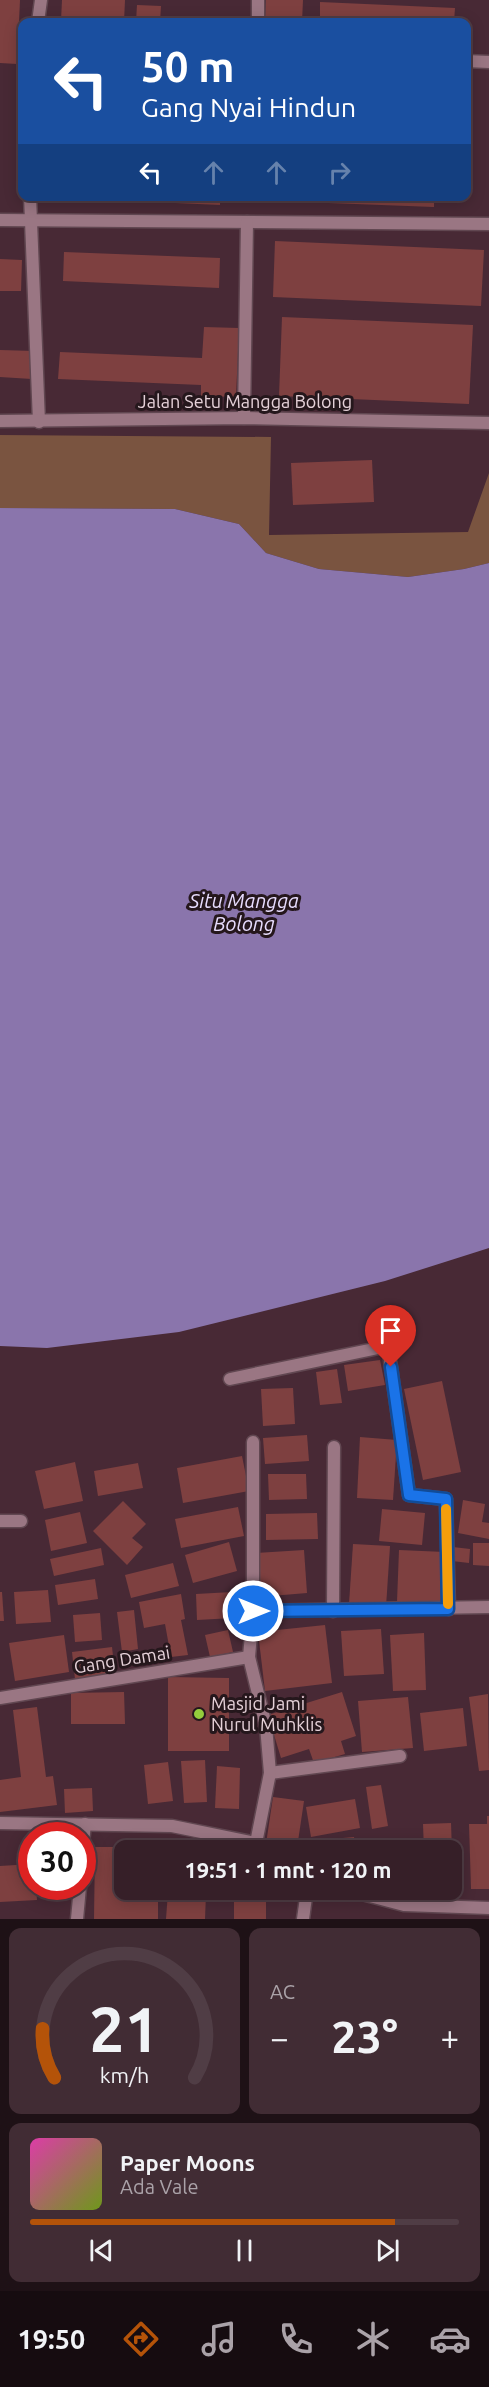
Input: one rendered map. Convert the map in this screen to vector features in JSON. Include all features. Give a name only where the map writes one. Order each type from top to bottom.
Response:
[{"type":"street","points":[[39,18],[41,0]]},
{"type":"street","points":[[258,0],[258,18]]},
{"type":"street","points":[[471,61],[489,62]]},
{"type":"street","points":[[30,201],[39,422]]},
{"type":"street","points":[[0,220],[489,224]]},
{"type":"street","points":[[244,418],[247,222]]},
{"type":"street","name":"Jalan Setu Mangga Bolong","points":[[0,422],[244,418],[489,423]]},
{"type":"street","points":[[230,1379],[388,1346],[409,1495],[446,1499],[448,1609]]},
{"type":"street","points":[[253,1442],[253,1611],[249,1658],[266,1726],[270,1773],[257,1840]]},
{"type":"street","points":[[333,1611],[334,1447]]},
{"type":"street","points":[[0,1521],[21,1521]]},
{"type":"street","points":[[253,1611],[489,1607]]},
{"type":"street","name":"Gang Damai","points":[[0,1698],[249,1658]]},
{"type":"street","points":[[270,1773],[400,1756]]},
{"type":"street","points":[[0,1823],[18,1823]]},
{"type":"street","points":[[96,1824],[172,1826],[241,1840]]},
{"type":"street","points":[[78,1919],[79,1900]]},
{"type":"street","points":[[303,1919],[306,1900]]},
{"type":"street","points":[[385,1900],[404,1905],[489,1908]]},
{"type":"shaded area","points":[[0,435],[271,437],[269,535],[468,532],[489,473],[489,563],[408,577],[319,569],[266,553],[239,524],[175,509],[0,508]]},
{"type":"water","name":"Situ Mangga Bolong","points":[[0,508],[175,509],[239,524],[266,553],[319,569],[408,577],[489,563],[489,1248],[385,1281],[179,1332],[47,1348],[0,1346]]},
{"type":"building","points":[[0,0],[20,0],[17,64],[0,63]]},
{"type":"building","points":[[62,0],[125,0],[124,18],[61,18]]},
{"type":"building","points":[[266,0],[303,0],[302,18],[265,18]]},
{"type":"building","points":[[320,2],[455,8],[454,18],[320,18]]},
{"type":"building","points":[[137,5],[161,6],[160,18],[136,18]]},
{"type":"building","points":[[130,201],[220,201],[220,205]]},
{"type":"building","points":[[275,201],[434,201],[434,207]]},
{"type":"building","points":[[275,241],[484,250],[481,306],[273,297]]},
{"type":"building","points":[[64,252],[220,258],[219,288],[63,281]]},
{"type":"building","points":[[0,259],[22,260],[21,291],[0,291]]},
{"type":"building","points":[[282,317],[473,325],[469,404],[279,396]]},
{"type":"building","points":[[204,327],[239,328],[236,397],[201,396],[201,385],[58,379],[60,352],[202,358]]},
{"type":"building","points":[[0,350],[34,351],[32,379],[0,377]]},
{"type":"building","points":[[372,460],[374,502],[293,505],[291,463]]},
{"type":"building","points":[[380,1360],[385,1385],[348,1391],[344,1365]]},
{"type":"building","points":[[337,1369],[342,1403],[320,1405],[316,1372]]},
{"type":"building","points":[[442,1381],[461,1472],[423,1480],[404,1389]]},
{"type":"building","points":[[293,1388],[295,1424],[263,1426],[261,1389]]},
{"type":"building","points":[[307,1435],[309,1461],[265,1464],[263,1438]]},
{"type":"building","points":[[360,1437],[397,1440],[393,1500],[357,1498]]},
{"type":"building","points":[[242,1456],[249,1491],[183,1503],[177,1468]]},
{"type":"building","points":[[75,1462],[83,1501],[44,1509],[35,1471]]},
{"type":"building","points":[[138,1463],[143,1488],[98,1496],[94,1471]]},
{"type":"building","points":[[268,1474],[306,1474],[307,1499],[269,1500]]},
{"type":"building","points":[[463,1500],[485,1504],[482,1522],[489,1523],[489,1539],[458,1533]]},
{"type":"building","points":[[123,1501],[146,1524],[132,1538],[143,1547],[127,1565],[93,1531]]},
{"type":"building","points":[[238,1507],[244,1536],[181,1548],[175,1519]]},
{"type":"building","points":[[382,1509],[425,1513],[422,1545],[379,1541]]},
{"type":"building","points":[[80,1512],[87,1543],[51,1551],[45,1520]]},
{"type":"building","points":[[317,1513],[318,1539],[266,1540],[266,1514]]},
{"type":"building","points":[[229,1542],[237,1571],[193,1583],[185,1555]]},
{"type":"building","points":[[473,1543],[489,1543],[489,1566],[473,1565]]},
{"type":"building","points":[[353,1544],[390,1546],[386,1607],[349,1604]]},
{"type":"building","points":[[453,1547],[470,1549],[469,1563],[452,1561]]},
{"type":"building","points":[[101,1548],[104,1565],[54,1576],[50,1559]]},
{"type":"building","points":[[304,1550],[307,1593],[259,1597],[256,1553]]},
{"type":"building","points":[[399,1550],[445,1552],[442,1604],[397,1602]]},
{"type":"building","points":[[173,1563],[179,1586],[131,1598],[125,1575]]},
{"type":"building","points":[[95,1579],[98,1599],[58,1605],[55,1585]]},
{"type":"building","points":[[48,1590],[51,1622],[16,1624],[14,1592]]},
{"type":"building","points":[[0,1592],[2,1592],[4,1621],[0,1621]]},
{"type":"building","points":[[232,1592],[233,1618],[197,1620],[196,1594]]},
{"type":"building","points":[[181,1594],[185,1619],[181,1620],[188,1655],[171,1657],[165,1624],[144,1628],[139,1602]]},
{"type":"building","points":[[134,1610],[138,1649],[122,1652],[117,1612]]},
{"type":"building","points":[[100,1613],[102,1640],[75,1642],[73,1615]]},
{"type":"building","points":[[325,1625],[332,1683],[265,1691],[258,1632]]},
{"type":"building","points":[[381,1629],[384,1674],[344,1676],[341,1631]]},
{"type":"building","points":[[228,1630],[233,1652],[210,1657],[205,1635]]},
{"type":"building","points":[[424,1633],[426,1690],[393,1691],[390,1635]]},
{"type":"building","points":[[64,1635],[69,1672],[15,1681],[9,1643]]},
{"type":"building","points":[[112,1647],[115,1674],[75,1679],[72,1652]]},
{"type":"building","name":"Masjid Jami Nurul Muhklis","points":[[168,1677],[229,1678],[229,1751],[168,1751]]},
{"type":"building","points":[[124,1692],[125,1724],[71,1724],[71,1693]]},
{"type":"building","points":[[342,1692],[356,1736],[341,1741],[345,1754],[314,1763],[309,1749],[281,1758],[268,1715]]},
{"type":"building","points":[[488,1694],[489,1770],[479,1771],[469,1697]]},
{"type":"building","points":[[408,1697],[413,1748],[362,1752],[358,1701]]},
{"type":"building","points":[[37,1707],[46,1777],[53,1776],[57,1805],[0,1812],[0,1780],[21,1777],[13,1710]]},
{"type":"building","points":[[463,1708],[467,1746],[424,1751],[420,1713]]},
{"type":"building","points":[[205,1760],[207,1802],[184,1803],[181,1761]]},
{"type":"building","points":[[168,1762],[173,1801],[148,1804],[144,1765]]},
{"type":"building","points":[[217,1766],[240,1768],[239,1809],[215,1808]]},
{"type":"building","points":[[381,1785],[388,1826],[372,1829],[366,1787]]},
{"type":"building","points":[[92,1788],[93,1811],[65,1813],[64,1789]]},
{"type":"building","points":[[273,1797],[304,1801],[298,1840],[267,1840]]},
{"type":"building","points":[[355,1799],[360,1828],[311,1837],[306,1807]]},
{"type":"building","points":[[487,1816],[489,1816],[489,1889],[471,1889],[469,1824],[487,1824]]},
{"type":"building","points":[[451,1823],[452,1840],[424,1840],[423,1824]]},
{"type":"building","points":[[354,1837],[354,1840],[320,1840]]},
{"type":"building","points":[[96,1847],[114,1847],[114,1900],[158,1900],[158,1919],[94,1919]]},
{"type":"building","points":[[18,1865],[18,1900],[37,1900],[0,1902],[0,1866]]},
{"type":"building","points":[[167,1900],[206,1900],[205,1919],[166,1919]]},
{"type":"building","points":[[234,1901],[266,1902],[266,1919],[234,1919]]},
{"type":"slow traffic","points":[[446,1509],[448,1604]]},
{"type":"place","name":"Masjid Jami Nurul Muhklis","points":[[199,1714]]},
{"type":"route","points":[[253,1611],[448,1609],[446,1499],[409,1495],[391,1367]]}]
